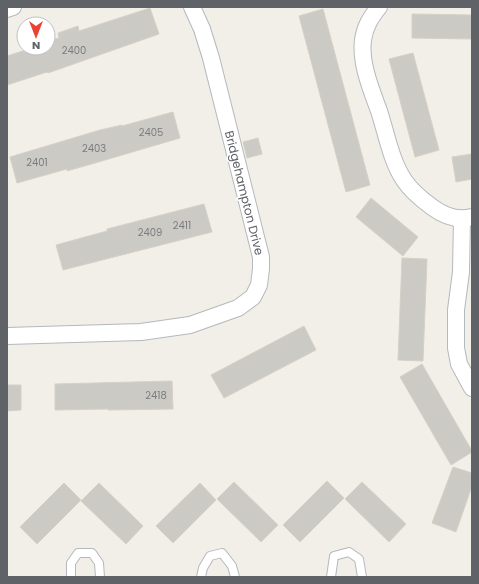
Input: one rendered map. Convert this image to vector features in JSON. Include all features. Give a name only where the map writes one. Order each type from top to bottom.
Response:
[{"type":"street","points":[[7,8],[13,7]]},
{"type":"street","name":"Bridgehampton Drive","points":[[7,336],[141,332],[190,325],[238,308],[253,298],[259,285],[262,269],[261,257],[211,58],[202,29],[192,7]]},
{"type":"street","points":[[379,7],[366,26],[363,41],[364,61],[394,159],[403,178],[421,199],[438,212],[447,216],[467,219],[456,310],[456,348],[459,364],[472,388]]},
{"type":"lane","points":[[331,577],[334,556],[349,552],[359,559],[362,577]]},
{"type":"lane","points":[[71,577],[71,563],[78,553],[92,553],[99,563],[100,577]]},
{"type":"lane","points":[[201,577],[203,568],[210,556],[222,553],[232,566],[235,577]]},
{"type":"building","points":[[150,8],[159,34],[48,73],[47,72],[7,85],[7,56],[16,53],[16,56],[56,56],[56,39],[59,38],[58,33],[78,26],[79,31]]},
{"type":"building","points":[[323,9],[370,185],[346,192],[299,16]]},
{"type":"building","points":[[412,14],[472,15],[472,39],[412,38]]},
{"type":"building","points":[[413,53],[439,150],[415,157],[389,59]]},
{"type":"building","points":[[173,112],[180,138],[67,171],[67,169],[17,183],[10,157],[100,130],[122,126]]},
{"type":"building","points":[[258,138],[262,154],[247,158],[243,142]]},
{"type":"building","points":[[472,154],[472,179],[456,182],[452,157]]},
{"type":"building","points":[[371,198],[418,237],[403,256],[356,217]]},
{"type":"building","points":[[204,204],[212,232],[63,270],[56,245],[107,231],[107,229]]},
{"type":"building","points":[[402,258],[427,259],[423,361],[398,360]]},
{"type":"building","points":[[304,326],[316,350],[224,398],[211,375]]},
{"type":"building","points":[[422,364],[472,451],[451,465],[400,377]]},
{"type":"building","points":[[172,381],[173,409],[55,410],[55,384]]},
{"type":"building","points":[[7,385],[21,385],[21,410],[7,411]]},
{"type":"building","points":[[453,467],[472,473],[472,486],[456,532],[432,523]]},
{"type":"building","points":[[327,481],[344,498],[300,542],[283,525]]},
{"type":"building","points":[[234,482],[278,525],[261,542],[217,499]]},
{"type":"building","points":[[362,482],[406,524],[389,542],[345,499]]},
{"type":"building","points":[[64,483],[81,500],[37,544],[20,527]]},
{"type":"building","points":[[99,483],[143,526],[126,544],[81,501]]},
{"type":"building","points":[[200,483],[216,500],[173,543],[156,526]]}]
